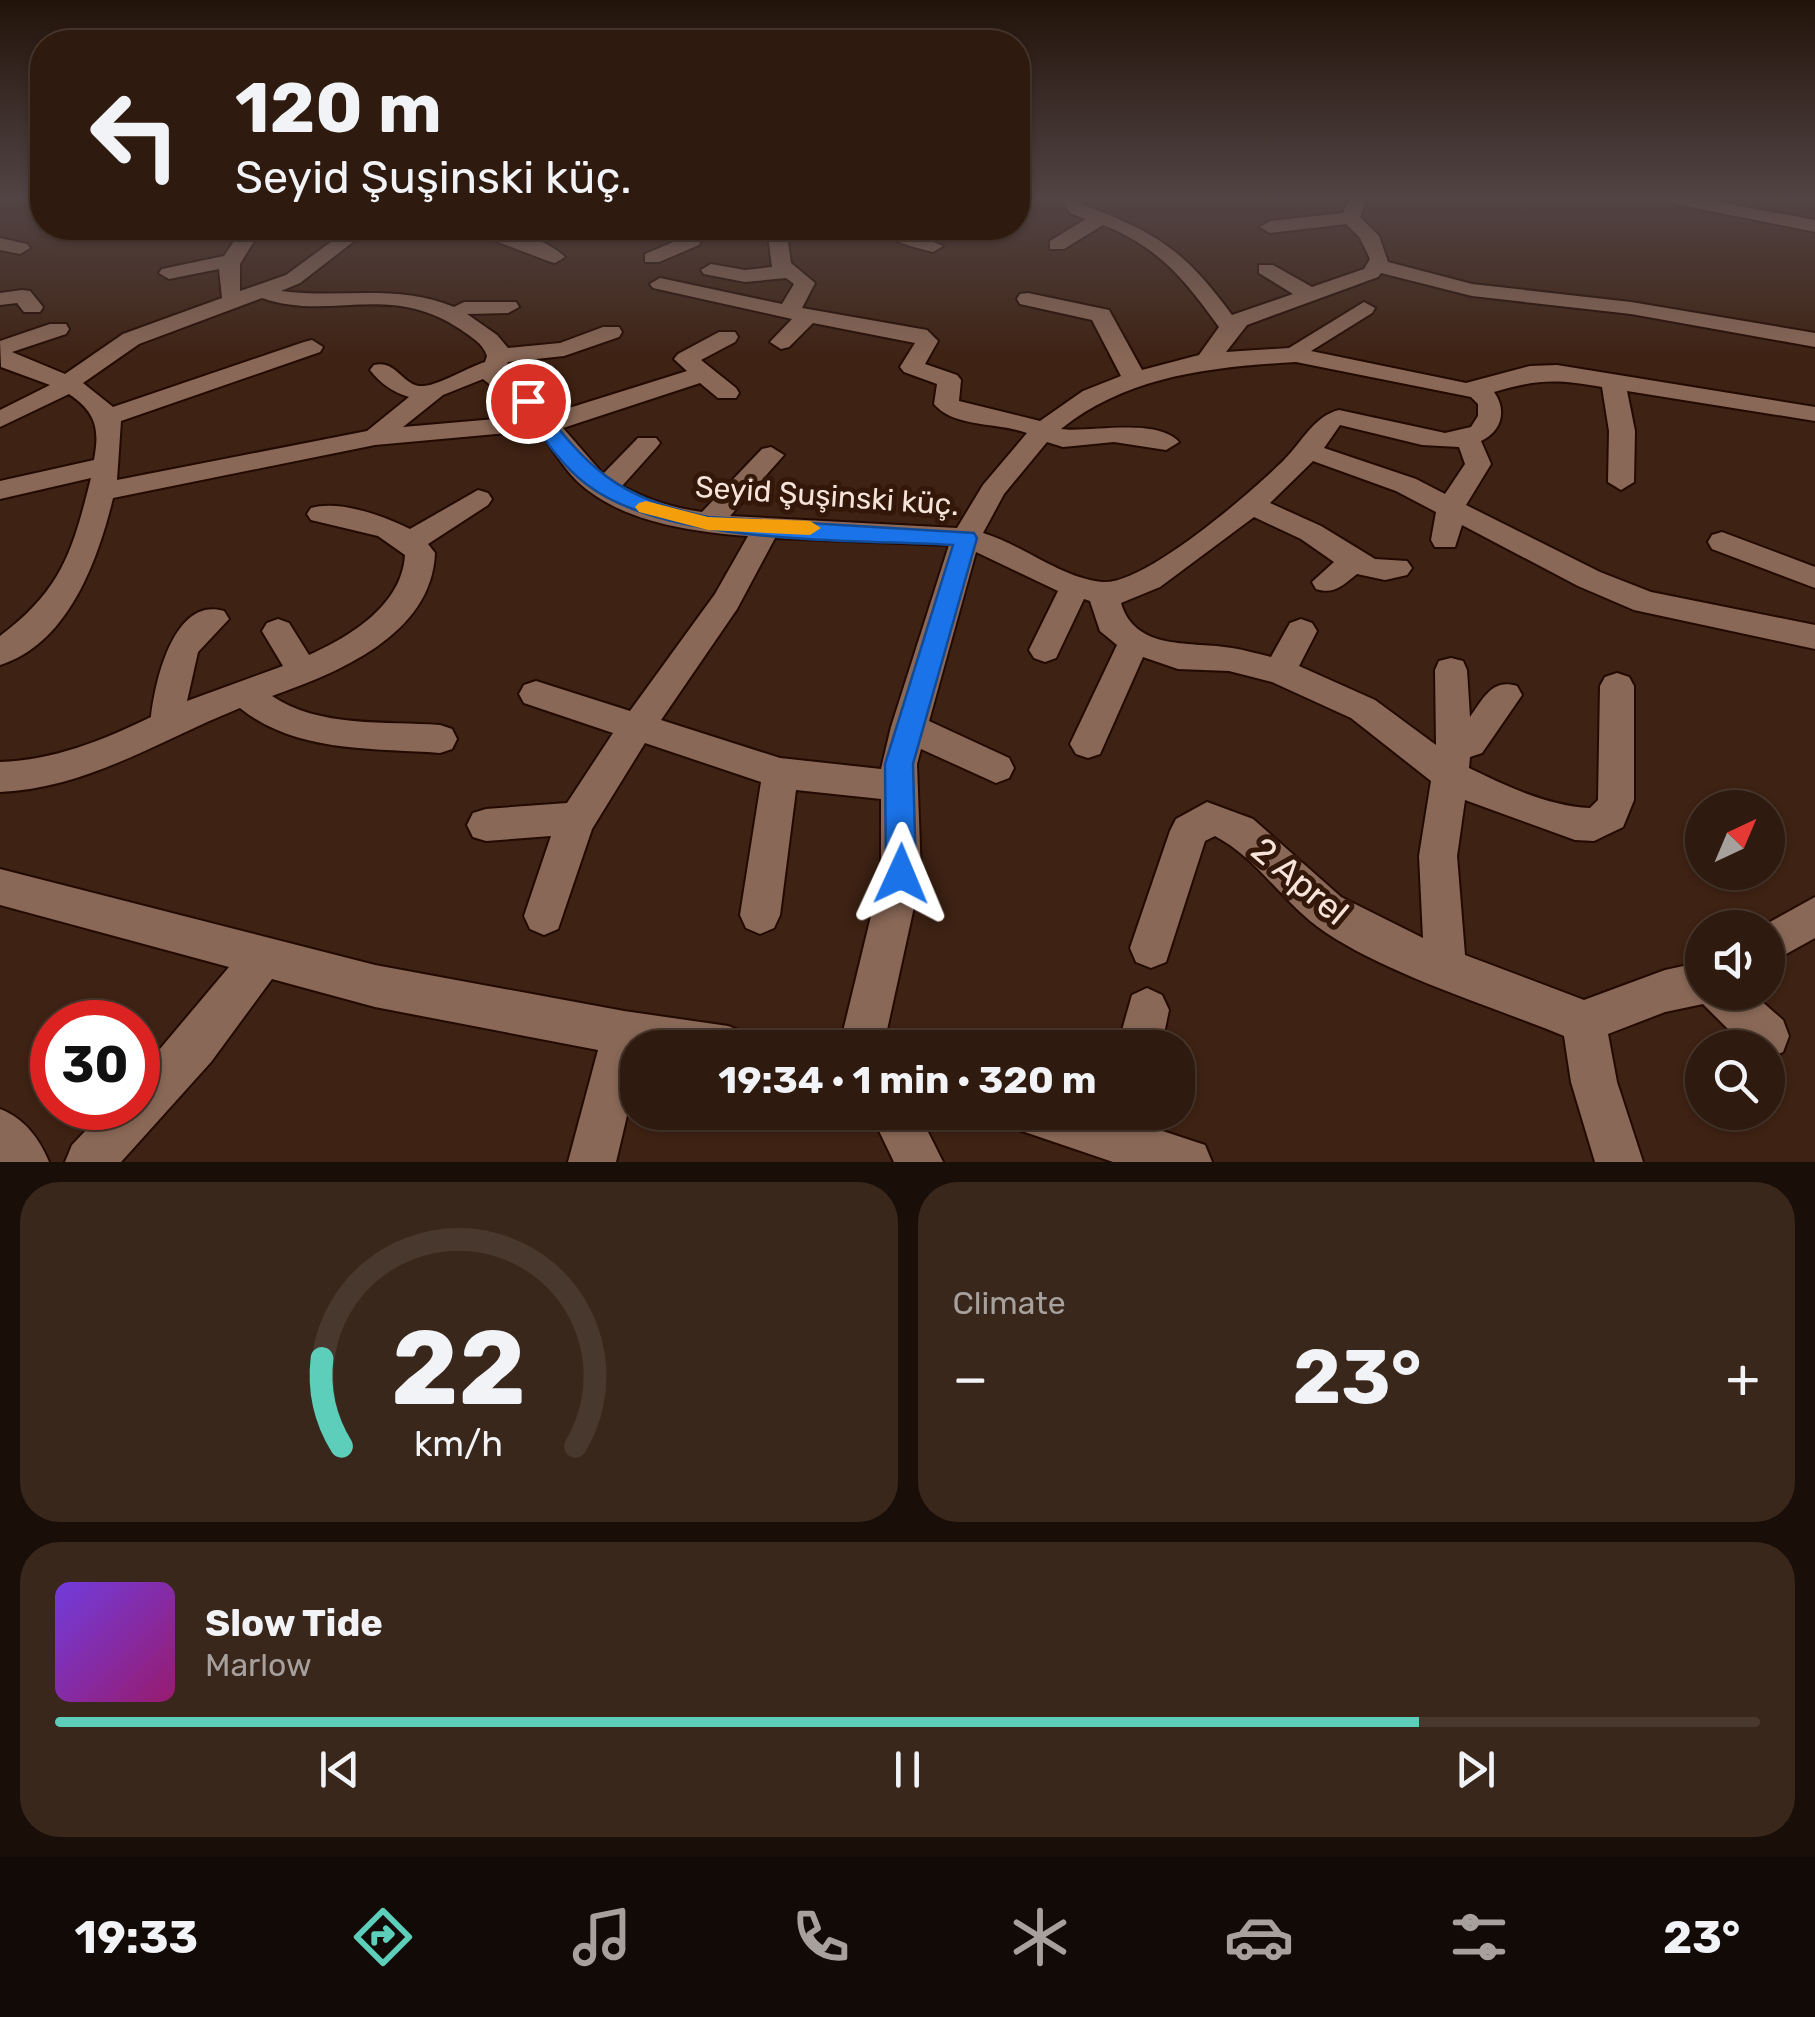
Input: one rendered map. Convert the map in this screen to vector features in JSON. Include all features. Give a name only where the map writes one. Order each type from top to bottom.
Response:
[{"type":"street","points":[[235,253],[226,282],[236,302]]},
{"type":"street","points":[[0,420],[67,386],[103,354],[131,339],[264,292],[300,275],[329,253]]},
{"type":"street","points":[[544,253],[555,257]]},
{"type":"street","points":[[652,258],[663,253]]},
{"type":"street","points":[[780,253],[781,265],[805,283],[800,312],[781,342]]},
{"type":"street","points":[[1164,253],[1188,271],[1228,326]]},
{"type":"street","points":[[1376,253],[1379,266]]},
{"type":"street","points":[[168,273],[230,261]]},
{"type":"street","points":[[1207,360],[1228,326],[1306,294],[1365,276],[1379,266]]},
{"type":"street","points":[[1379,266],[1472,290],[1631,308],[1815,340]]},
{"type":"street","points":[[1266,269],[1306,294]]},
{"type":"street","points":[[712,270],[745,276],[787,272]]},
{"type":"street","points":[[660,284],[728,301],[925,338],[912,367],[948,380],[949,408],[1014,419],[1052,435],[1122,453]]},
{"type":"street","name":"Seyid Şuşinski küç.","points":[[264,292],[291,298],[404,296],[466,305],[495,345],[491,373],[528,401],[568,456],[605,488],[666,514],[708,524],[966,538],[1090,588]]},
{"type":"street","points":[[0,299],[22,296],[32,307]]},
{"type":"street","points":[[1028,300],[1088,310],[1101,316],[1136,380]]},
{"type":"street","points":[[466,305],[508,307]]},
{"type":"street","points":[[1296,356],[1302,347],[1364,308]]},
{"type":"street","points":[[0,653],[41,620],[75,575],[112,440],[108,417],[96,402],[9,362],[0,351],[58,329]]},
{"type":"street","points":[[375,437],[427,394],[495,362],[564,349],[611,332]]},
{"type":"street","points":[[726,393],[702,374],[688,356],[727,337]]},
{"type":"street","points":[[108,417],[312,347]]},
{"type":"street","points":[[865,1030],[901,874],[903,835],[898,786],[908,727],[966,538],[980,512],[1080,402],[1136,380],[1207,360],[1296,356],[1478,390],[1515,375],[1540,371],[1815,414]]},
{"type":"street","points":[[382,370],[402,388],[427,394]]},
{"type":"street","points":[[0,490],[102,479],[448,428],[546,423],[702,374]]},
{"type":"street","points":[[1613,380],[1622,431],[1621,482]]},
{"type":"street","points":[[1090,588],[1122,592],[1142,584],[1254,507],[1332,420],[1339,417],[1388,430],[1466,440],[1479,435],[1492,410],[1478,390]]},
{"type":"street","points":[[1052,435],[1114,434],[1166,442]]},
{"type":"street","points":[[1445,540],[1451,507],[1478,464],[1474,449],[1466,440]]},
{"type":"street","points":[[605,488],[647,444]]},
{"type":"street","points":[[1308,451],[1374,472],[1590,579],[1645,602],[1815,637]]},
{"type":"street","points":[[708,524],[772,455]]},
{"type":"street","points":[[412,541],[478,498]]},
{"type":"street","points":[[1254,507],[1318,536],[1353,562],[1375,570],[1397,568]]},
{"type":"street","points":[[0,777],[58,770],[303,672],[373,631],[412,592],[420,568],[420,553],[412,541],[365,523],[321,514]]},
{"type":"street","points":[[544,916],[578,818],[732,594],[767,526]]},
{"type":"street","points":[[1722,542],[1815,578]]},
{"type":"street","points":[[1326,582],[1353,562]]},
{"type":"street","points":[[1090,588],[1110,622],[1134,642],[1178,657],[1229,659],[1280,672],[1364,709],[1453,761],[1500,800],[1574,824],[1594,825],[1610,816],[1616,800],[1617,686]]},
{"type":"street","points":[[1045,650],[1090,588]]},
{"type":"street","points":[[167,725],[172,680],[182,652],[191,634],[212,619]]},
{"type":"street","points":[[278,631],[303,672]]},
{"type":"street","points":[[1280,672],[1301,631]]},
{"type":"street","points":[[1088,744],[1134,642]]},
{"type":"street","points":[[1445,968],[1438,856],[1453,761],[1451,670]]},
{"type":"street","points":[[245,694],[280,720],[310,727],[440,739]]},
{"type":"street","points":[[536,694],[780,773],[898,786]]},
{"type":"street","points":[[1453,761],[1505,695]]},
{"type":"street","points":[[908,727],[996,768]]},
{"type":"street","points":[[760,915],[780,773]]},
{"type":"street","points":[[486,825],[578,818]]},
{"type":"street","name":"2 Aprel","points":[[1151,948],[1189,831],[1207,818],[1237,829],[1284,866],[1314,900],[1338,919],[1445,968],[1584,1022]]},
{"type":"street","points":[[0,888],[376,986],[620,1033]]},
{"type":"street","points":[[1785,935],[1815,916]]},
{"type":"street","points":[[89,1162],[195,1046],[262,958]]},
{"type":"street","points":[[1618,1162],[1594,1082],[1584,1022],[1685,987]]},
{"type":"street","points":[[1739,1010],[1760,1030]]},
{"type":"street","points":[[592,1162],[620,1050]]},
{"type":"street","points":[[902,1130],[919,1162]]},
{"type":"street","points":[[1130,1130],[1188,1162]]},
{"type":"street","points":[[0,1132],[25,1162]]},
{"type":"slow traffic","points":[[646,507],[708,524],[810,528]]},
{"type":"route","points":[[528,401],[568,456],[595,482],[636,504],[666,514],[708,524],[966,538],[899,764],[901,874]]}]
